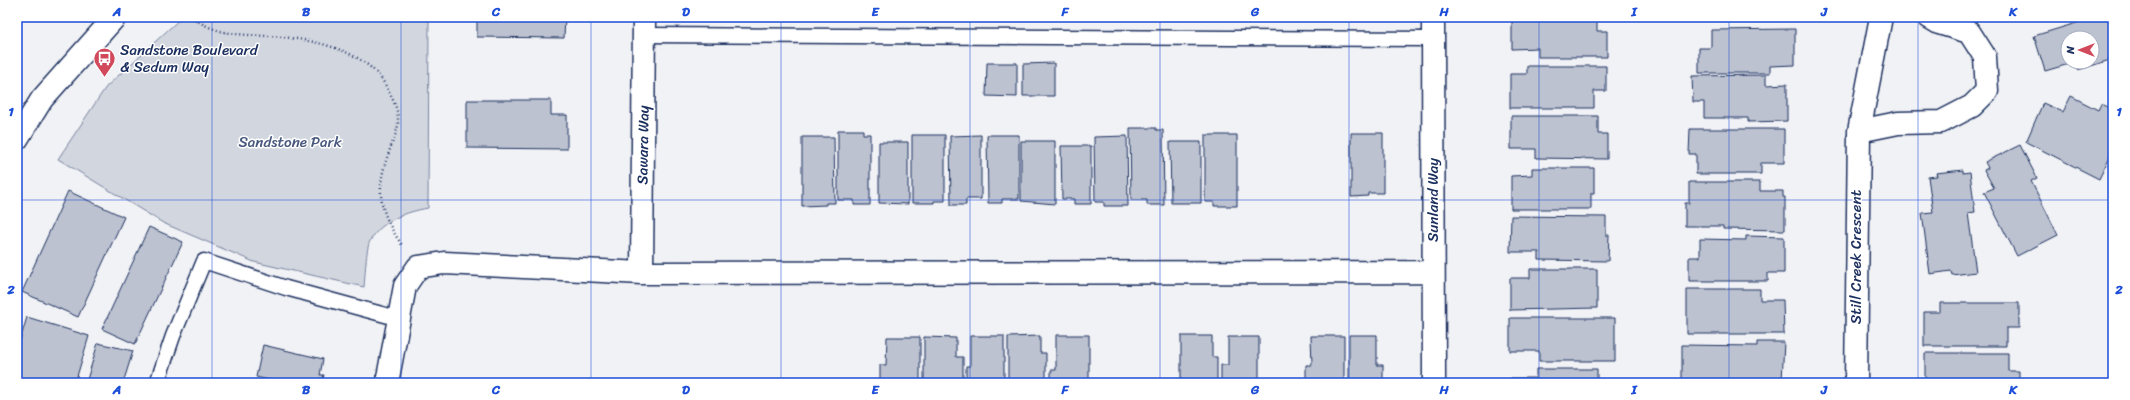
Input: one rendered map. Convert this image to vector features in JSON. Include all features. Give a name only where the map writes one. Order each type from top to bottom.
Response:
[{"type":"street","points":[[17,139],[42,99],[115,17]]},
{"type":"street","name":"Sunland Way","points":[[1433,17],[1434,383]]},
{"type":"street","name":"Still Creek Crescent","points":[[1856,383],[1859,131],[1881,17]]},
{"type":"street","points":[[1859,131],[1898,123],[1941,122],[1972,106],[1987,91],[1985,57],[1969,32],[1938,23],[1929,17]]},
{"type":"street","name":"Sawara Way","points":[[642,273],[644,26]]},
{"type":"street","points":[[387,383],[405,286],[418,267],[444,263],[642,273],[1433,272]]},
{"type":"lane","points":[[644,26],[1433,39]]},
{"type":"lane","points":[[157,383],[173,336],[204,261],[286,288],[400,319]]},
{"type":"path","points":[[192,17],[202,24],[228,34],[284,38],[316,43],[347,52],[371,67],[384,81],[395,104],[398,120],[381,180],[379,195],[382,208],[391,229],[418,267]]},
{"type":"green space","name":"Sandstone Park","points":[[182,17],[429,17],[428,208],[395,218],[388,222],[375,234],[369,245],[364,287],[254,262],[163,223],[58,159],[106,87]]},
{"type":"building","points":[[477,17],[565,17],[564,38],[477,37]]},
{"type":"building","points":[[1512,17],[1597,17],[1597,31],[1607,31],[1607,57],[1538,57],[1538,48],[1512,49]]},
{"type":"building","points":[[1804,17],[1804,18],[1685,18]]},
{"type":"building","points":[[2096,17],[2113,17],[2113,59],[2100,63],[2100,30],[2060,30],[2060,67],[2045,71],[2034,36]]},
{"type":"building","points":[[1795,29],[1795,65],[1770,66],[1770,73],[1699,73],[1699,48],[1711,48],[1711,30]]},
{"type":"building","points":[[987,63],[1017,63],[1017,97],[986,96]]},
{"type":"building","points":[[1054,63],[1054,96],[1023,96],[1023,64]]},
{"type":"building","points":[[1527,66],[1606,66],[1606,91],[1594,91],[1594,108],[1510,108],[1510,74],[1527,74]]},
{"type":"building","points":[[1766,75],[1766,85],[1787,84],[1787,121],[1748,122],[1748,118],[1704,118],[1704,102],[1693,102],[1692,76]]},
{"type":"building","points":[[2071,96],[2098,110],[2101,104],[2113,110],[2113,150],[2099,179],[2026,142],[2043,103],[2063,112]]},
{"type":"building","points":[[467,100],[551,100],[551,115],[567,115],[567,149],[467,148]]},
{"type":"building","points":[[1511,116],[1598,116],[1598,134],[1607,134],[1607,159],[1536,158],[1536,149],[1511,149]]},
{"type":"building","points":[[1130,128],[1156,128],[1156,130],[1163,130],[1164,205],[1147,205],[1147,200],[1131,200]]},
{"type":"building","points":[[1690,129],[1784,129],[1784,163],[1761,163],[1761,174],[1696,174],[1696,154],[1689,154]]},
{"type":"building","points":[[838,130],[863,130],[863,134],[870,134],[870,205],[854,205],[854,200],[838,200]]},
{"type":"building","points":[[1351,133],[1383,133],[1383,193],[1368,193],[1368,196],[1351,197]]},
{"type":"building","points":[[912,135],[945,135],[945,201],[934,201],[934,203],[912,203]]},
{"type":"building","points":[[981,135],[981,199],[966,199],[966,205],[951,205],[950,136]]},
{"type":"building","points":[[987,135],[1019,135],[1019,199],[1002,199],[1002,203],[988,203]]},
{"type":"building","points":[[1205,135],[1237,135],[1237,206],[1214,206],[1214,202],[1205,202]]},
{"type":"building","points":[[1127,136],[1128,206],[1104,206],[1104,202],[1095,202],[1094,137]]},
{"type":"building","points":[[802,137],[834,137],[835,203],[802,206]]},
{"type":"building","points":[[1021,141],[1055,141],[1055,204],[1021,201]]},
{"type":"building","points":[[879,142],[908,142],[908,204],[879,203]]},
{"type":"building","points":[[1170,142],[1201,142],[1201,203],[1171,203]]},
{"type":"building","points":[[2020,145],[2037,178],[2031,181],[2058,235],[2017,256],[1984,192],[1994,188],[1984,170],[1988,168],[1985,162]]},
{"type":"building","points":[[1061,146],[1091,146],[1091,204],[1074,204],[1074,199],[1062,199]]},
{"type":"building","points":[[1532,168],[1594,168],[1594,193],[1591,193],[1591,209],[1511,209],[1511,176],[1532,175]]},
{"type":"building","points":[[1963,170],[1963,173],[1970,172],[1975,212],[1968,213],[1976,272],[1952,275],[1951,271],[1930,274],[1922,213],[1933,212],[1928,177],[1937,176],[1936,173]]},
{"type":"building","points":[[1689,182],[1760,182],[1760,191],[1783,191],[1783,197],[1785,197],[1785,230],[1723,229],[1723,226],[1685,226],[1685,203],[1689,203]]},
{"type":"building","points":[[68,191],[124,217],[78,317],[22,292]]},
{"type":"building","points":[[1511,216],[1606,217],[1606,235],[1609,235],[1608,261],[1539,260],[1539,252],[1510,252]]},
{"type":"building","points":[[149,227],[183,242],[135,344],[102,329]]},
{"type":"building","points":[[1746,236],[1784,237],[1784,273],[1768,273],[1768,281],[1689,281],[1689,257],[1700,257],[1700,239],[1746,240]]},
{"type":"building","points":[[1530,269],[1597,269],[1597,308],[1510,310],[1510,278],[1530,278]]},
{"type":"building","points":[[1687,289],[1760,289],[1760,300],[1783,300],[1784,334],[1687,334]]},
{"type":"building","points":[[1940,303],[2019,303],[2019,328],[2006,328],[2006,346],[1924,346],[1924,312],[1940,312]]},
{"type":"building","points":[[27,317],[89,336],[75,383],[17,383],[17,351]]},
{"type":"building","points":[[1510,318],[1615,318],[1615,361],[1539,361],[1539,351],[1510,351]]},
{"type":"building","points":[[1056,335],[1089,335],[1089,383],[1051,383],[1051,370],[1056,370]]},
{"type":"building","points":[[1349,335],[1377,335],[1377,365],[1383,365],[1383,383],[1349,383]]},
{"type":"building","points":[[970,336],[1004,336],[1004,383],[966,383],[966,366],[970,366]]},
{"type":"building","points":[[1040,336],[1040,353],[1046,353],[1046,383],[1008,383],[1008,337]]},
{"type":"building","points":[[1181,336],[1212,336],[1212,357],[1217,357],[1217,383],[1181,383]]},
{"type":"building","points":[[1311,336],[1344,336],[1344,383],[1306,383],[1306,365],[1312,365]]},
{"type":"building","points":[[887,337],[920,337],[920,383],[880,383],[880,365],[886,365]]},
{"type":"building","points":[[924,337],[956,338],[956,357],[963,357],[963,383],[924,383]]},
{"type":"building","points":[[1228,337],[1259,337],[1259,383],[1221,383],[1221,365],[1228,365]]},
{"type":"building","points":[[1757,342],[1784,342],[1782,381],[1755,381],[1755,383],[1682,383],[1682,345],[1757,346]]},
{"type":"building","points":[[98,343],[133,351],[123,383],[86,383]]},
{"type":"building","points":[[263,345],[323,359],[320,375],[324,375],[322,383],[283,383],[256,377]]},
{"type":"building","points":[[1925,353],[2008,353],[2008,371],[2019,371],[2019,383],[1925,383]]},
{"type":"building","points":[[1536,369],[1597,369],[1597,383],[1511,383],[1511,378],[1536,378]]},
{"type":"place","name":"Sandstone Boulevard & Sedum Way","points":[[105,78]]}]
